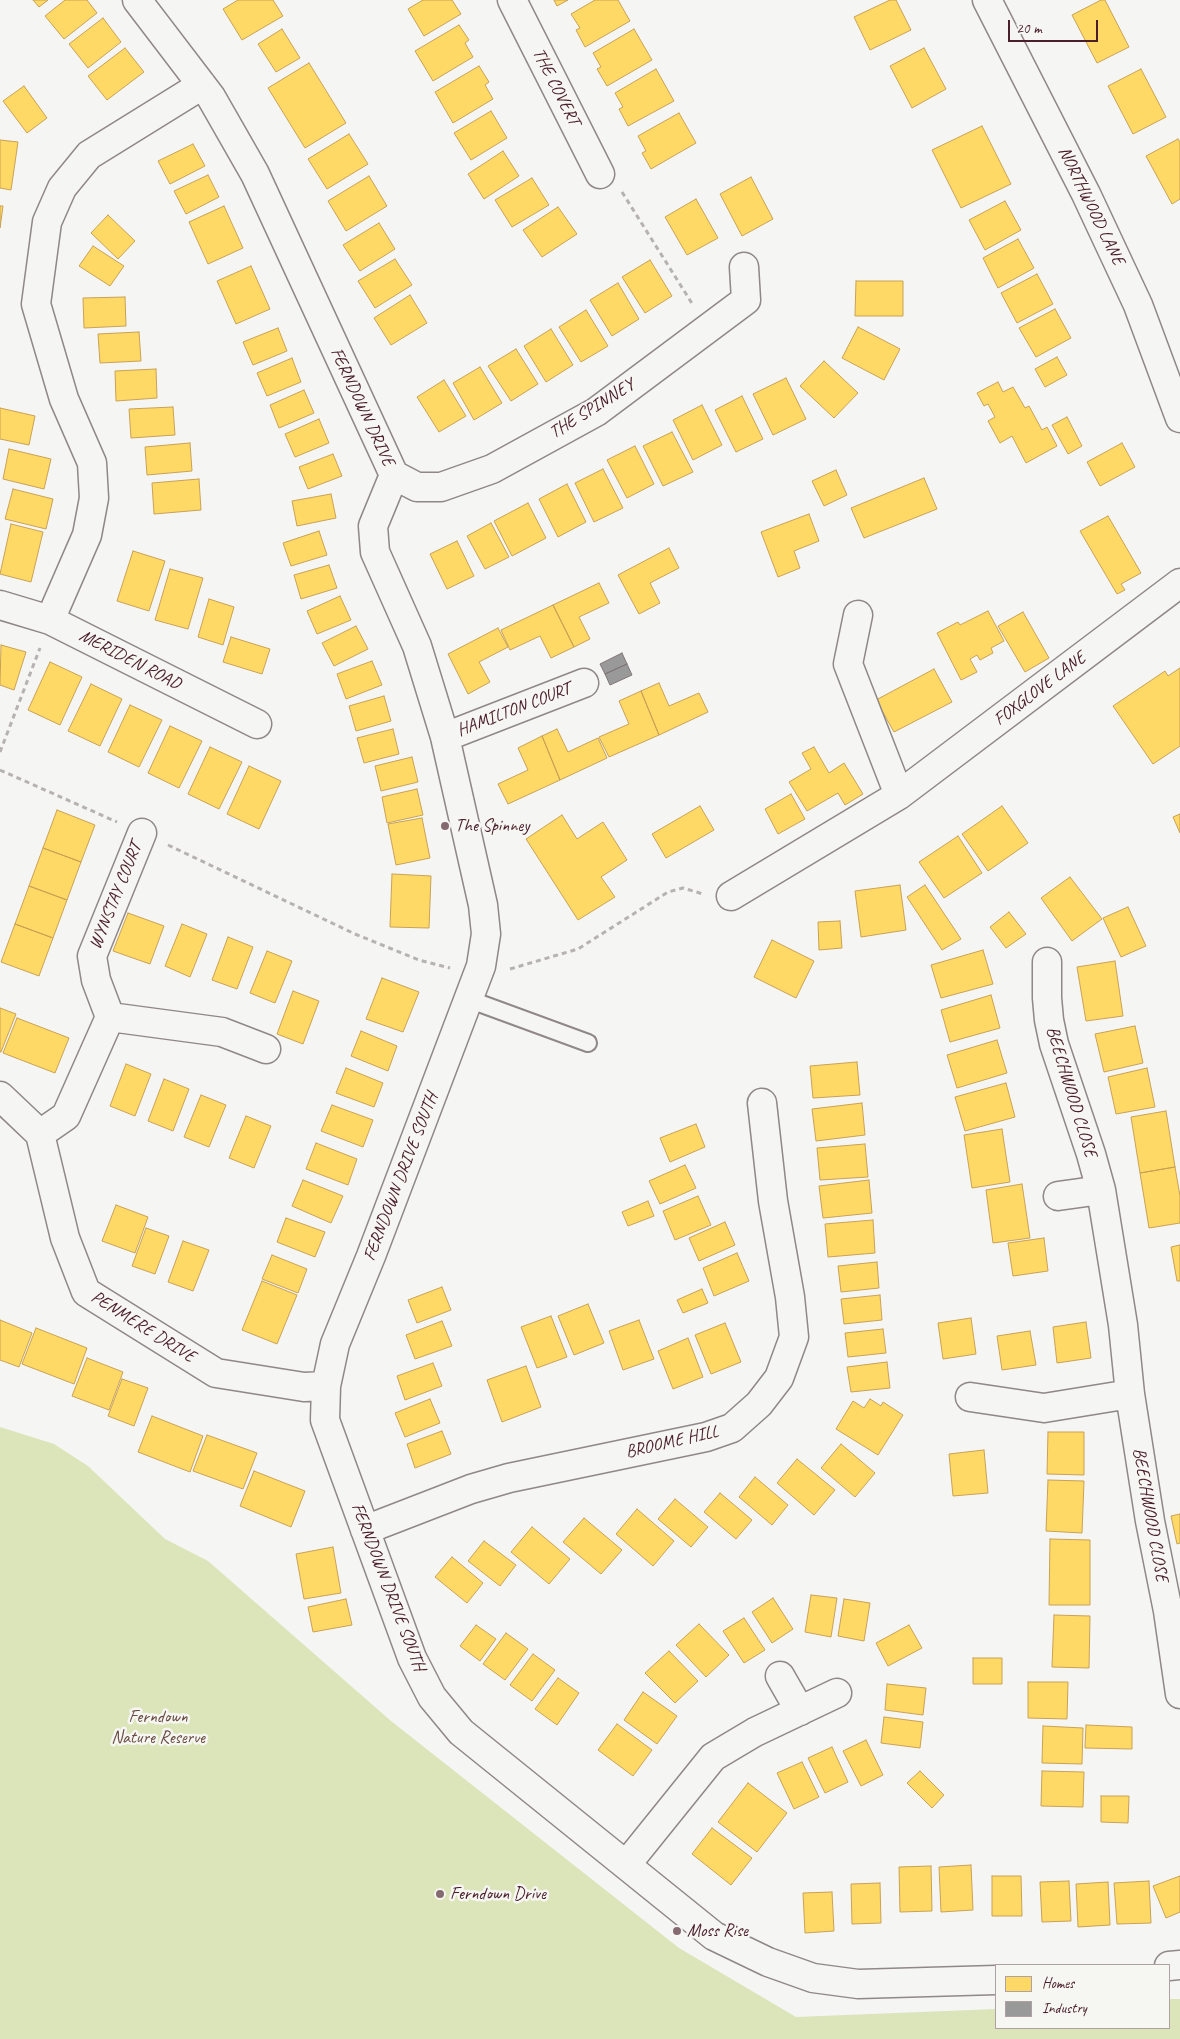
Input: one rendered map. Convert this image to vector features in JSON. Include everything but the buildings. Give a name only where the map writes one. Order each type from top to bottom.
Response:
[{"type":"street","name":"FERNDOWN DRIVE","points":[[137,0],[202,84],[255,174],[394,475],[374,526],[374,552],[417,646],[445,737],[483,905],[486,934],[481,966]]},
{"type":"street","name":"THE COVERT","points":[[512,0],[600,174]]},
{"type":"street","name":"NORTHWOOD LANE","points":[[987,0],[1086,194],[1138,305],[1180,418]]},
{"type":"street","points":[[50,620],[87,535],[94,498],[92,463],[64,400],[36,304],[46,222],[62,188],[89,155],[202,84]]},
{"type":"street","name":"THE SPINNEY","points":[[394,475],[417,487],[442,487],[492,469],[596,412],[746,300],[744,267]]},
{"type":"street","name":"FOXGLOVE LANE","points":[[731,896],[899,796],[1180,583]]},
{"type":"street","name":"MERIDEN ROAD","points":[[0,605],[50,620],[257,724]]},
{"type":"street","points":[[858,615],[848,664],[899,796]]},
{"type":"street","name":"HAMILTON COURT","points":[[445,737],[584,683]]},
{"type":"street","name":"WYNSTAY COURT","points":[[110,1017],[96,980],[92,956],[142,833]]},
{"type":"street","name":"BEECHWOOD CLOSE","points":[[1047,962],[1047,998],[1054,1044],[1091,1154],[1101,1190],[1123,1325],[1130,1394],[1150,1521],[1168,1610],[1180,1694]]},
{"type":"street","name":"FERNDOWN DRIVE SOUTH","points":[[481,966],[371,1256],[335,1344],[326,1386],[325,1420],[412,1658],[432,1697],[461,1732],[714,1936],[768,1962],[813,1978],[858,1984],[995,1980]]},
{"type":"street","points":[[0,1096],[40,1134],[66,1116],[110,1017],[222,1032],[266,1049]]},
{"type":"street","name":"BROOME HILL","points":[[365,1530],[471,1489],[509,1478],[706,1436],[732,1428],[759,1404],[778,1378],[794,1337],[790,1297],[773,1201],[762,1103]]},
{"type":"street","name":"PENMERE DRIVE","points":[[40,1134],[65,1238],[86,1292],[216,1373],[304,1387],[326,1386]]},
{"type":"street","points":[[1058,1196],[1101,1190]]},
{"type":"street","points":[[970,1397],[1044,1408],[1130,1394]]},
{"type":"street","points":[[780,1676],[800,1710]]},
{"type":"street","points":[[626,1865],[713,1757],[755,1732],[837,1693]]},
{"type":"lane","points":[[468,999],[588,1043]]},
{"type":"path","points":[[600,174],[621,190],[675,279],[709,328]]},
{"type":"path","points":[[0,752],[50,620]]},
{"type":"path","points":[[0,770],[142,833],[354,934],[419,960],[452,969],[481,966],[502,972],[578,949],[668,892],[683,888],[699,893],[731,896]]},
{"type":"green space","name":"Ferndown Nature Reserve","points":[[0,1427],[54,1444],[88,1466],[165,1539],[208,1561],[391,1721],[679,1948],[796,2017],[995,2009],[995,2029],[1170,2029],[1170,1999],[1180,1999],[1180,2039],[0,2039]]},
{"type":"place","name":"The Spinney","points":[[445,826]]},
{"type":"place","name":"Ferndown Drive","points":[[440,1894]]},
{"type":"place","name":"Moss Rise","points":[[677,1931]]}]
